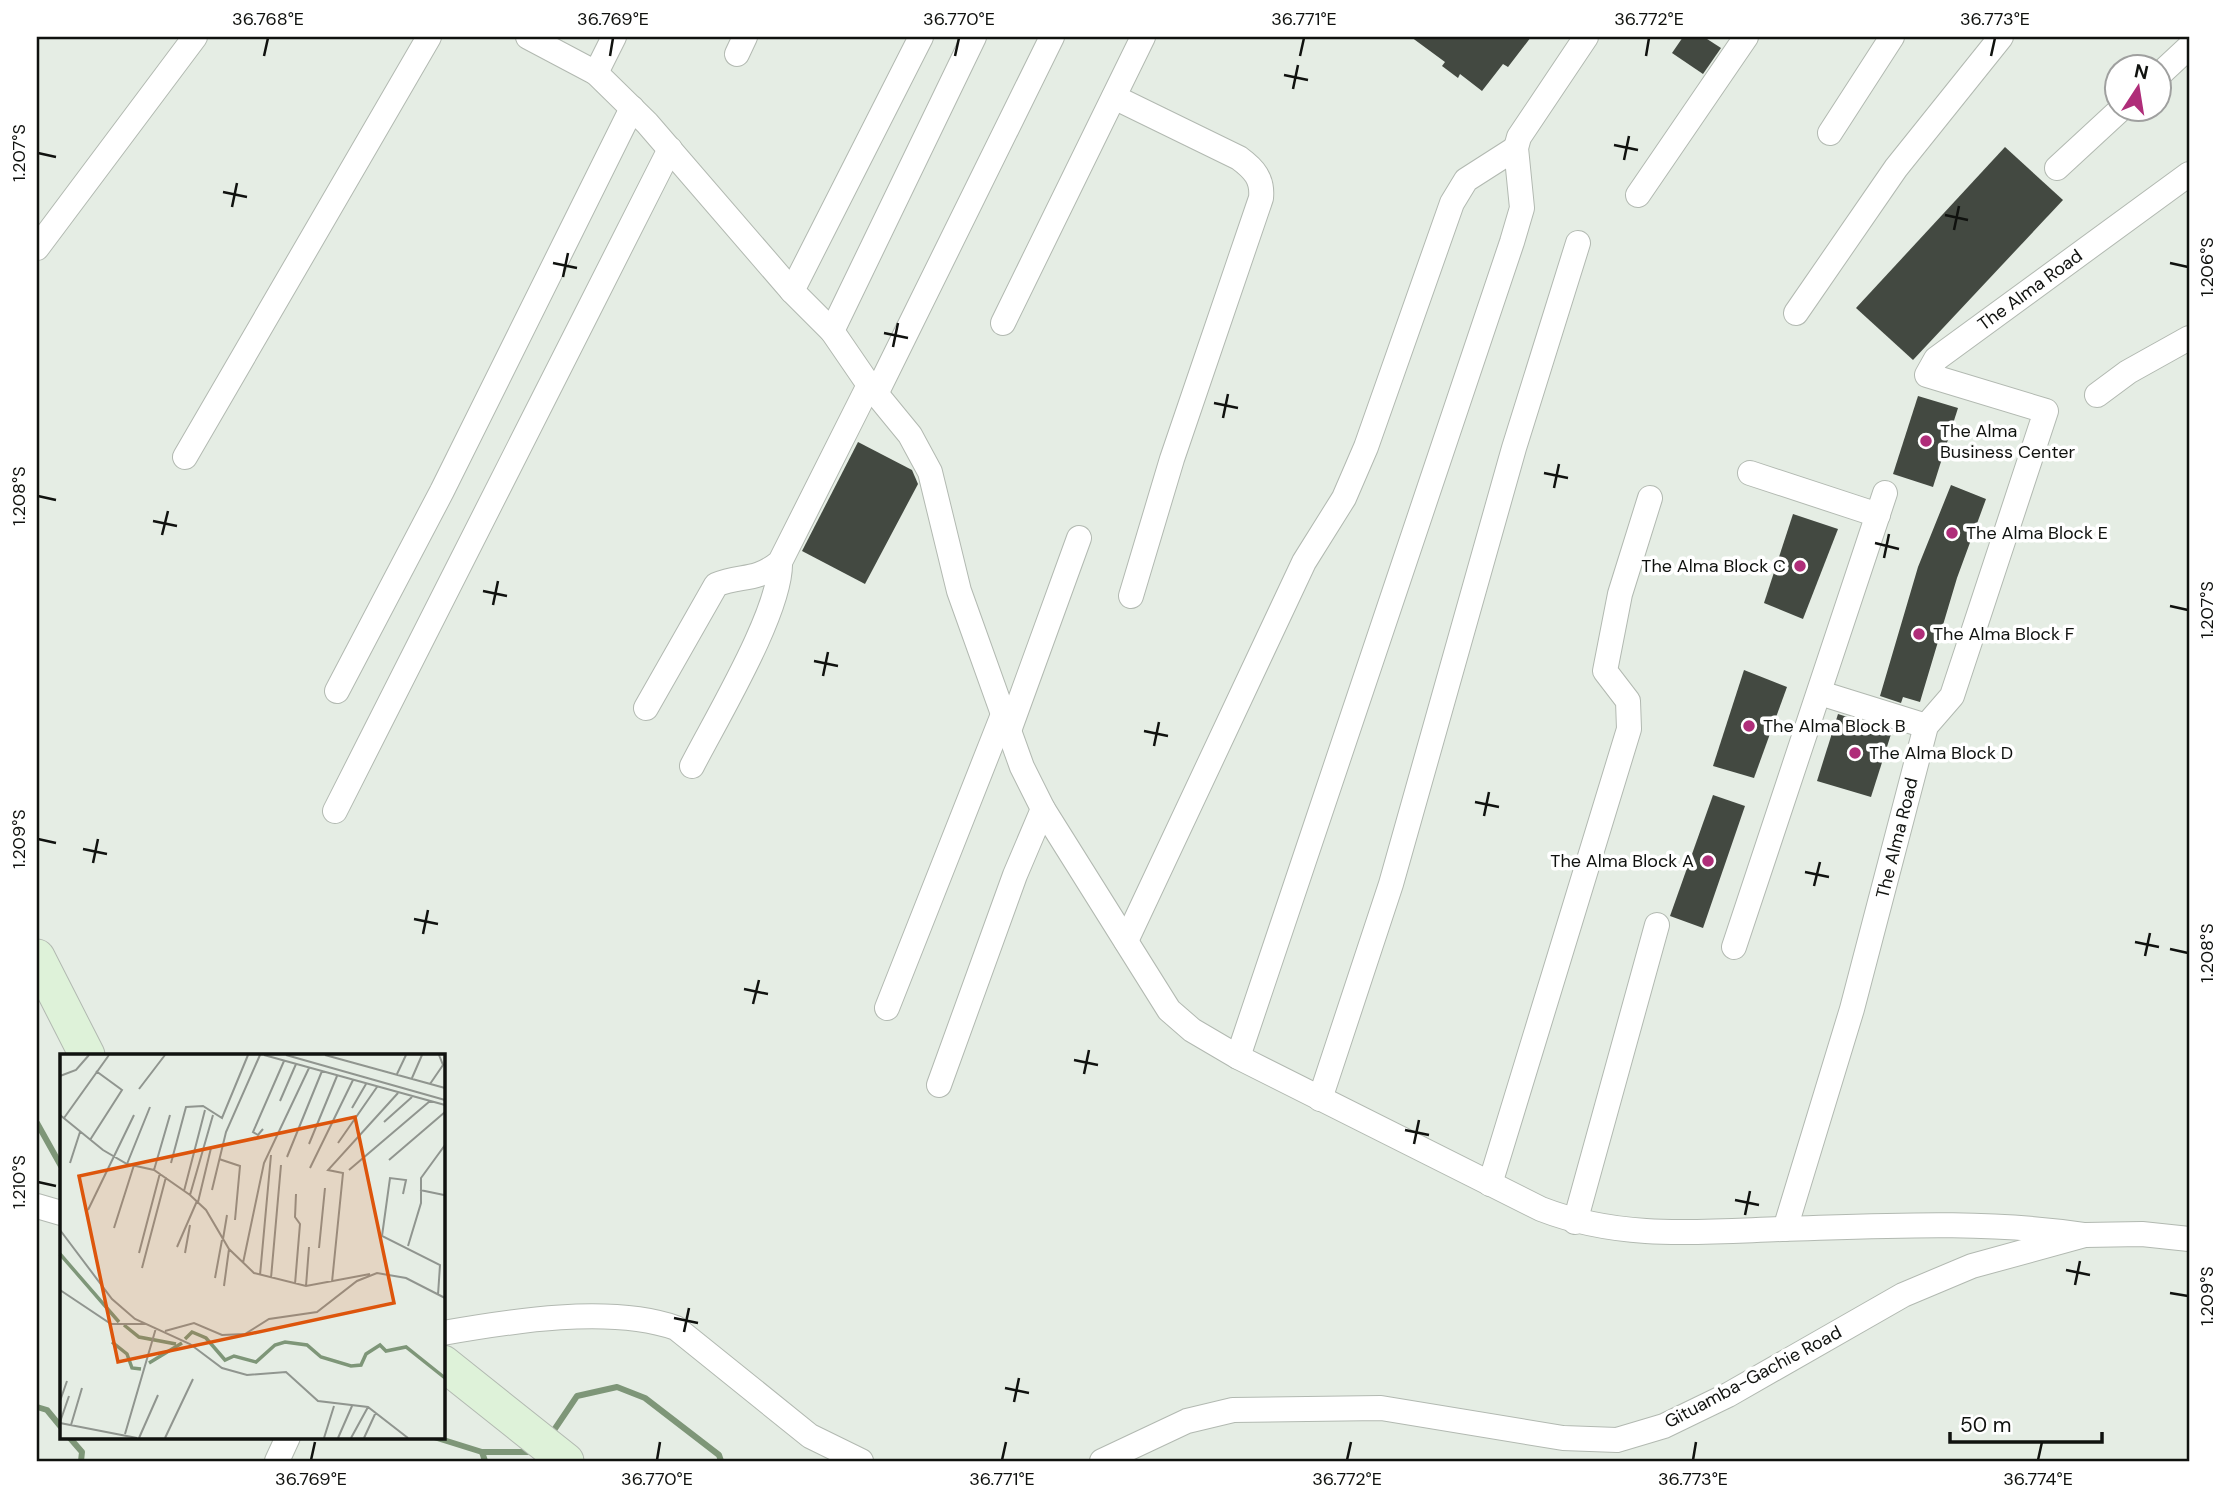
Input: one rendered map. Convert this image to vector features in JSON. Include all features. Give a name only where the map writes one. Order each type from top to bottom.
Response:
[{"type":"main road","points":[[37,957],[86,1054]]},
{"type":"main road","points":[[444,1364],[552,1449]]},
{"type":"street","points":[[37,248],[195,37]]},
{"type":"street","points":[[184,457],[429,37]]},
{"type":"street","points":[[528,37],[596,73],[632,108],[792,291],[832,331],[873,390],[910,435],[930,472],[959,591],[1022,767],[1042,809],[1169,1010],[1192,1030],[1320,1099],[1490,1184],[1574,1222],[1647,1233],[2022,1226],[2085,1235]]},
{"type":"street","points":[[596,73],[614,37]]},
{"type":"street","points":[[792,291],[921,37]]},
{"type":"street","points":[[832,331],[974,37]]},
{"type":"street","points":[[646,708],[716,585],[728,579],[748,580],[767,573],[780,562],[873,390],[1052,37]]},
{"type":"street","points":[[1003,323],[1143,37]]},
{"type":"street","points":[[1238,1057],[1512,242],[1522,208],[1517,148],[1528,120],[1586,37]]},
{"type":"street","points":[[1638,195],[1746,37]]},
{"type":"street","points":[[1830,133],[1892,37]]},
{"type":"street","points":[[1796,313],[1895,169],[2001,37]]},
{"type":"street","points":[[2174,61],[2189,47]]},
{"type":"street","points":[[1114,97],[1239,158],[1251,166],[1262,186],[1261,198],[1172,459],[1131,596]]},
{"type":"street","points":[[337,691],[442,491],[632,108]]},
{"type":"street","points":[[2057,167],[2107,122]]},
{"type":"street","points":[[1126,941],[1304,562],[1344,498],[1366,447],[1452,203],[1466,180],[1517,148]]},
{"type":"street","points":[[335,811],[670,149]]},
{"type":"street","name":"The Alma Road","points":[[1785,1229],[1856,997],[1926,726],[1952,696],[2046,411],[1927,374],[1936,359],[2189,174]]},
{"type":"street","points":[[1320,1099],[1391,884],[1514,448],[1578,243]]},
{"type":"street","points":[[2097,395],[2128,372],[2189,338]]},
{"type":"street","points":[[1734,947],[1881,504],[1750,473]]},
{"type":"street","points":[[1490,1184],[1629,729],[1628,701],[1609,680],[1605,662],[1620,594],[1650,498]]},
{"type":"street","points":[[887,1009],[1079,538]]},
{"type":"street","points":[[692,766],[771,608],[780,575],[780,562]]},
{"type":"street","points":[[1820,692],[1926,726]]},
{"type":"street","points":[[939,1085],[1015,875],[1042,809]]},
{"type":"street","points":[[1574,1222],[1657,925]]},
{"type":"street","points":[[37,1206],[60,1213]]},
{"type":"street","name":"Gituamba-Gachie Road","points":[[1102,1461],[1187,1421],[1233,1410],[1381,1408],[1563,1438],[1617,1440],[1664,1426],[1728,1395],[1903,1295],[1972,1266],[2085,1235],[2141,1234],[2189,1239]]},
{"type":"street","points":[[444,1333],[486,1326],[570,1319],[624,1316],[653,1320],[676,1328],[810,1436],[861,1461]]},
{"type":"street","points":[[277,1461],[288,1438]]},
{"type":"building","points":[[1411,37],[1531,37],[1508,67],[1503,64],[1482,91],[1460,74],[1458,78],[1442,66],[1445,62]]},
{"type":"building","points":[[1683,37],[1704,37],[1721,48],[1703,74],[1672,53]]},
{"type":"building","points":[[2005,147],[2063,200],[1913,360],[1856,308]]},
{"type":"building","name":"The Alma Business Center","points":[[1918,396],[1958,408],[1933,487],[1893,474]]},
{"type":"building","points":[[858,442],[912,470],[918,484],[865,584],[802,551]]},
{"type":"building","points":[[1951,485],[1986,499],[1957,578],[1920,702],[1903,697],[1901,703],[1880,696],[1918,567]]},
{"type":"building","name":"The Alma Block C","points":[[1793,514],[1838,529],[1803,619],[1764,603]]},
{"type":"building","name":"The Alma Block B","points":[[1744,670],[1787,687],[1754,778],[1713,766]]},
{"type":"building","name":"The Alma Block D","points":[[1838,714],[1892,731],[1871,797],[1817,781]]},
{"type":"building","name":"The Alma Block A","points":[[1713,795],[1745,806],[1703,928],[1670,916]]},
{"type":"waterway","points":[[37,1123],[60,1164]]},
{"type":"waterway","points":[[550,1436],[577,1396],[617,1387],[645,1398],[719,1455],[721,1461]]},
{"type":"waterway","points":[[37,1407],[47,1410],[60,1426]]},
{"type":"waterway","points":[[70,1438],[82,1452],[81,1461]]},
{"type":"waterway","points":[[437,1438],[482,1452]]},
{"type":"waterway","points":[[485,1461],[482,1452],[534,1452]]},
{"type":"place","name":"The Alma Business Center","points":[[1926,441]]},
{"type":"place","name":"The Alma Block E","points":[[1952,533]]},
{"type":"place","name":"The Alma Block C","points":[[1800,566]]},
{"type":"place","name":"The Alma Block F","points":[[1919,634]]},
{"type":"place","name":"The Alma Block B","points":[[1749,726]]},
{"type":"place","name":"The Alma Block D","points":[[1855,753]]},
{"type":"place","name":"The Alma Block A","points":[[1708,861]]}]
